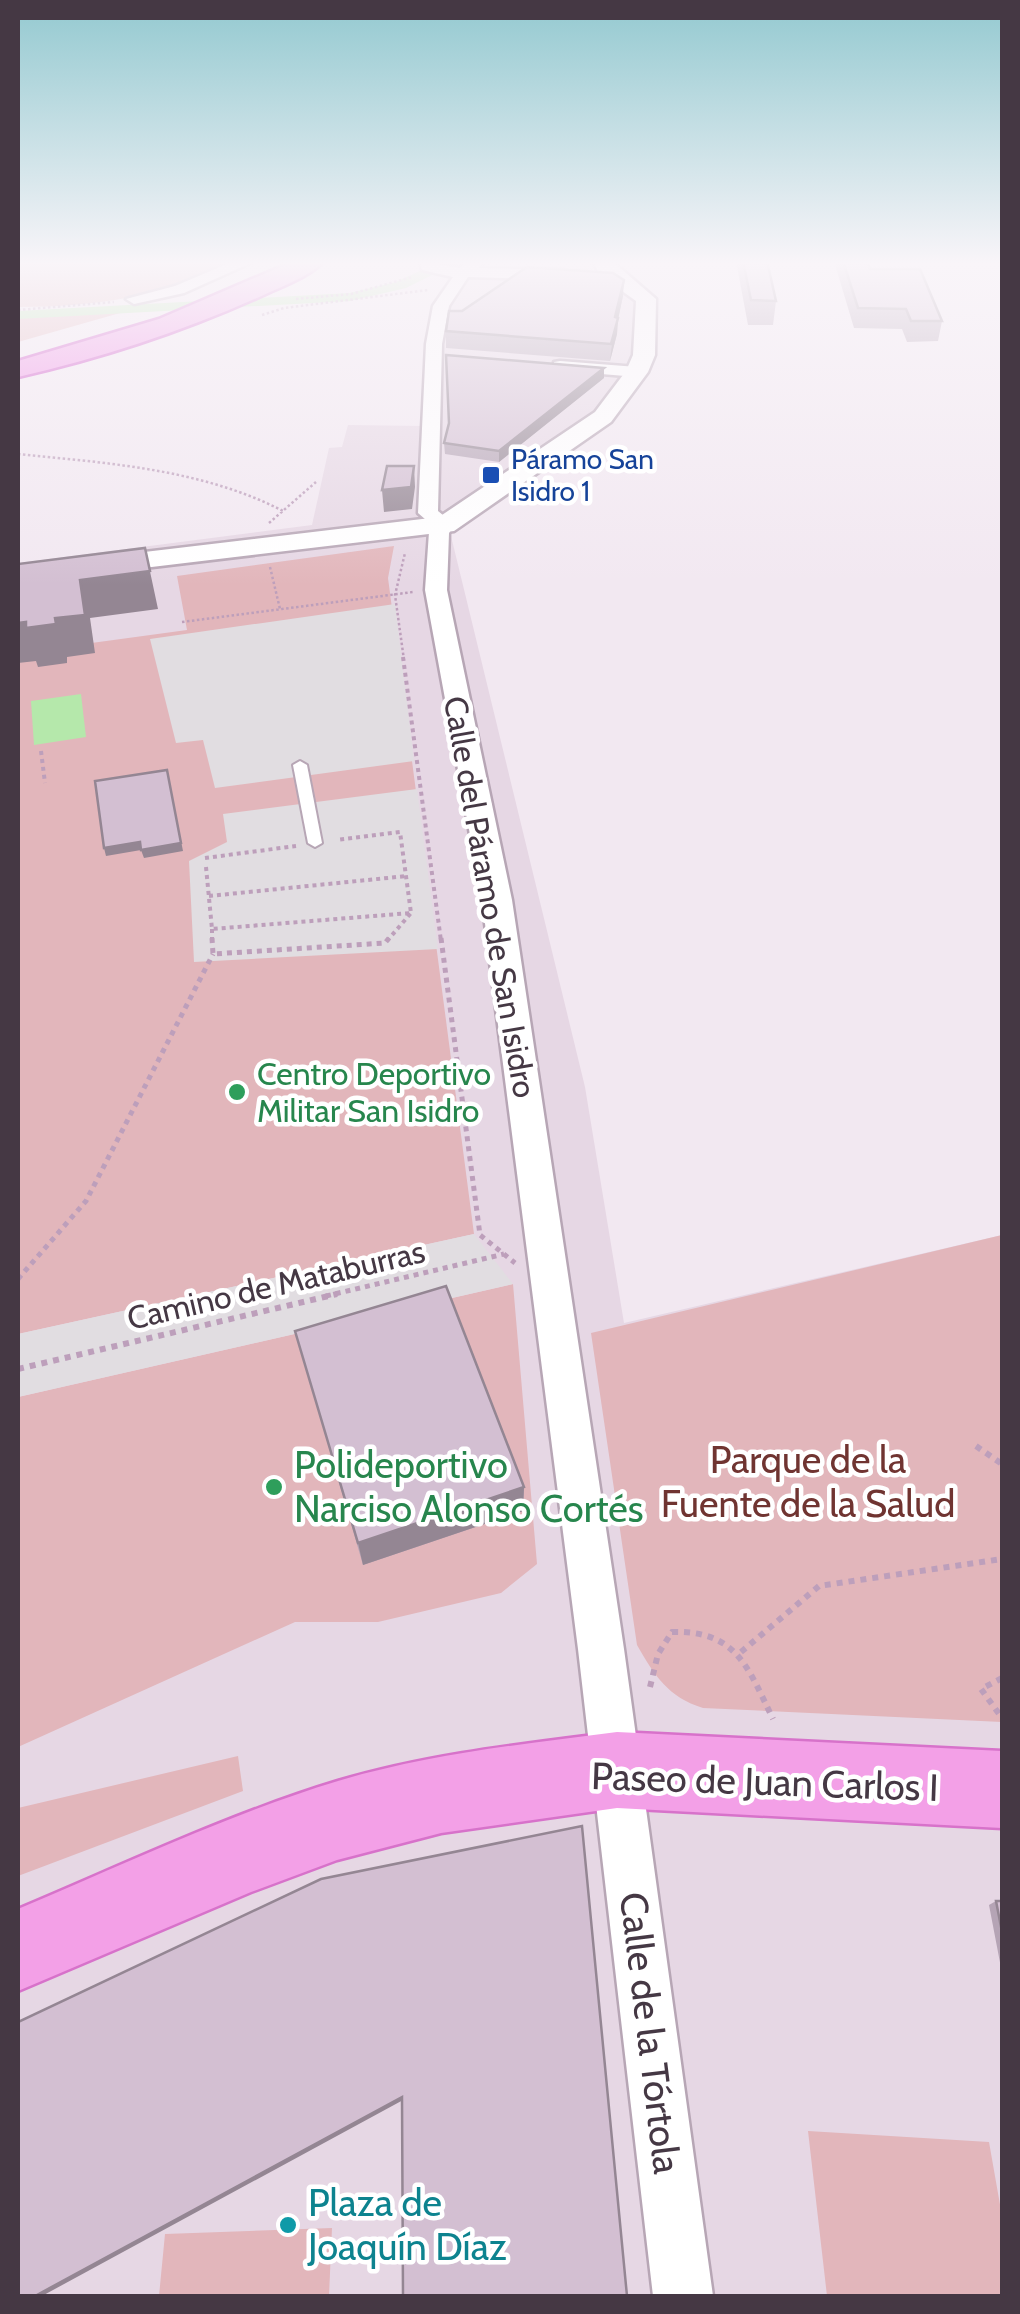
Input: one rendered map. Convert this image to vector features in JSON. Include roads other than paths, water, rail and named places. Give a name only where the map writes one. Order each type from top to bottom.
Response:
[{"type":"main road","name":"Paseo de Juan Carlos I","points":[[18,1950],[244,1854],[337,1821],[441,1794],[617,1770],[1002,1790]]},
{"type":"street","points":[[442,369],[428,512],[445,525]]},
{"type":"street","points":[[602,369],[638,372]]},
{"type":"street","points":[[18,575],[445,525],[603,417],[639,369]]},
{"type":"street","name":"Calle del Páramo de San Isidro","points":[[445,525],[438,532],[436,590],[497,900],[532,1261],[617,1770]]},
{"type":"street","name":"Calle de la Tórtola","points":[[617,1770],[682,2296]]},
{"type":"lane","points":[[300,765],[315,843]]},
{"type":"place","name":"Páramo San Isidro 1","points":[[491,475]]},
{"type":"place","name":"Centro Deportivo Militar San Isidro","points":[[237,1092]]},
{"type":"place","name":"Polideportivo Narciso Alonso Cortés","points":[[274,1487]]},
{"type":"place","name":"Plaza de Joaquín Díaz","points":[[288,2225]]},
{"type":"park label","name":"Parque de la Fuente de la Salud","points":[[808,1482]]}]
